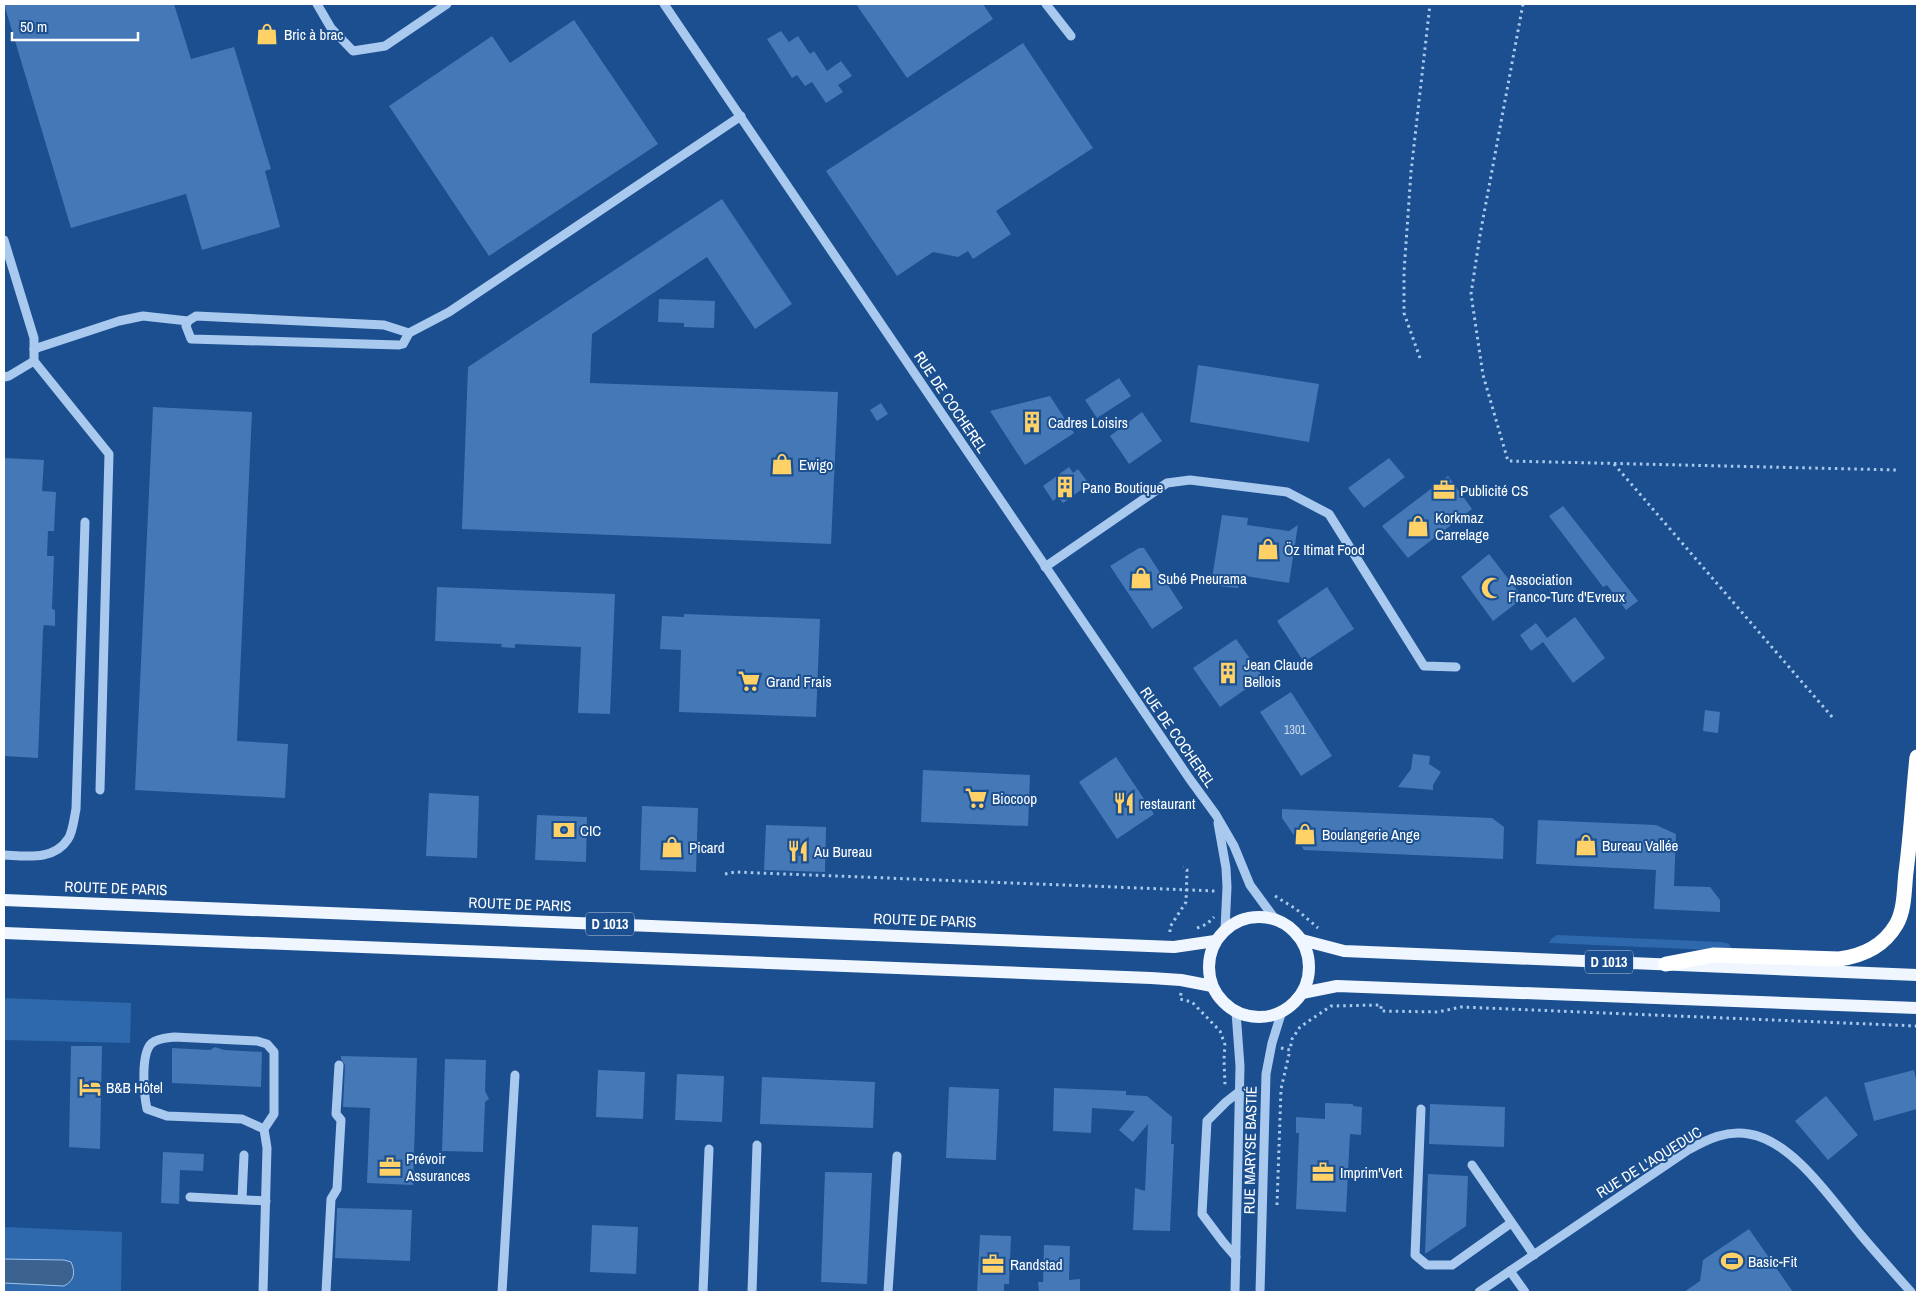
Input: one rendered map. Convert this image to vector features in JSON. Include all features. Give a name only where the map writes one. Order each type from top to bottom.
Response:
[{"type":"highway","points":[[1666,964],[1713,955],[1838,959],[1854,957],[1877,946],[1891,932],[1897,923],[1901,911],[1911,836],[1917,757]]},
{"type":"main road","name":"ROUTE DE PARIS","points":[[4,900],[1174,947],[1215,941]]},
{"type":"main road","points":[[4,905],[77,903]]},
{"type":"main road","points":[[1262,917],[1275,919],[1289,927],[1302,940],[1309,966],[1308,980],[1302,993],[1293,1004],[1282,1012],[1271,1016],[1247,1016],[1226,1006],[1212,986],[1208,971],[1209,955],[1215,941],[1225,929],[1236,922],[1262,917]]},
{"type":"main road","name":"D 1013","points":[[4,933],[1151,978],[1181,980],[1212,986]]},
{"type":"main road","name":"D 1013","points":[[1302,940],[1344,951],[1917,975]]},
{"type":"main road","name":"D 1013","points":[[1302,993],[1337,986],[1917,1008]]},
{"type":"street","points":[[317,4],[331,28],[353,51],[385,46],[447,4]]},
{"type":"street","name":"RUE DE COCHEREL","points":[[664,4],[1188,778],[1216,815],[1234,846],[1250,885],[1275,919]]},
{"type":"street","points":[[1046,4],[1071,36]]},
{"type":"street","points":[[188,321],[186,326],[191,339],[399,346],[403,344],[409,333],[449,312],[741,116]]},
{"type":"street","points":[[4,240],[34,338],[34,361],[109,454],[100,790]]},
{"type":"street","points":[[34,349],[119,321],[143,316],[188,321],[196,316],[384,325],[409,333]]},
{"type":"street","points":[[4,377],[34,361]]},
{"type":"street","points":[[1045,567],[1167,483],[1190,480],[1287,492],[1329,514],[1424,666],[1456,667]]},
{"type":"street","points":[[4,855],[35,856],[57,852],[69,839],[76,809],[85,522]]},
{"type":"street","name":"RUE DE COCHEREL","points":[[1216,815],[1226,868],[1225,929]]},
{"type":"street","name":"RUE MARYSE BASTIÉ","points":[[1235,1292],[1240,1092],[1240,1059],[1236,1012]]},
{"type":"street","name":"RUE MARYSE BASTIÉ","points":[[1260,1292],[1266,1074],[1271,1047],[1282,1012]]},
{"type":"street","points":[[262,1292],[267,1148],[264,1129],[274,1114],[274,1052],[267,1044],[257,1040],[174,1037],[162,1039],[151,1044],[146,1051],[144,1092],[148,1108],[167,1116],[242,1119],[264,1129]]},
{"type":"street","points":[[326,1292],[331,1199],[337,1189],[341,1120],[336,1114],[339,1065]]},
{"type":"street","points":[[502,1292],[515,1075]]},
{"type":"street","points":[[1236,1257],[1202,1214],[1207,1121],[1226,1102],[1240,1092]]},
{"type":"street","points":[[1421,1109],[1415,1255],[1427,1265],[1452,1265],[1511,1223]]},
{"type":"street","name":"RUE DE L'AQUEDUC","points":[[1478,1292],[1688,1150],[1725,1134],[1750,1134],[1775,1143],[1800,1164],[1911,1292]]},
{"type":"street","points":[[752,1292],[757,1145]]},
{"type":"street","points":[[703,1292],[709,1149]]},
{"type":"street","points":[[242,1199],[244,1155]]},
{"type":"street","points":[[888,1292],[897,1156]]},
{"type":"street","points":[[1472,1165],[1534,1255]]},
{"type":"street","points":[[190,1197],[266,1200]]},
{"type":"street","points":[[1510,1271],[1525,1292]]},
{"type":"path","points":[[1420,358],[1404,313],[1404,272],[1411,172],[1430,4]]},
{"type":"path","points":[[1523,4],[1480,235],[1471,294],[1483,375],[1508,461],[1898,470]]},
{"type":"path","points":[[1614,464],[1833,718]]},
{"type":"path","points":[[1170,932],[1170,927],[1186,902],[1187,870],[1183,867]]},
{"type":"path","points":[[725,874],[735,872],[1220,891]]},
{"type":"path","points":[[1276,1212],[1281,1089],[1292,1039],[1300,1027],[1331,1006],[1381,1005],[1381,1011],[1438,1012],[1461,1007],[1917,1026]]},
{"type":"path","points":[[1271,1047],[1290,1050]]},
{"type":"path","points":[[1224,1059],[1240,1059]]},
{"type":"shaded area","points":[[1557,935],[1722,942],[1729,944],[1734,951],[1549,943]]},
{"type":"shaded area","points":[[4,998],[131,1003],[130,1043],[4,1040]]},
{"type":"shaded area","points":[[4,1227],[122,1232],[121,1292],[4,1291]]},
{"type":"shaded area","points":[[4,1259],[64,1260],[71,1262],[73,1276],[70,1282],[64,1286],[4,1283]]},
{"type":"building","points":[[4,4],[174,4],[191,59],[234,47],[271,169],[265,171],[280,227],[202,250],[186,194],[71,228]]},
{"type":"building","points":[[856,4],[983,4],[993,19],[907,78]]},
{"type":"building","points":[[574,20],[658,144],[489,256],[389,106],[492,36],[510,63]]},
{"type":"building","points":[[781,31],[789,42],[798,36],[810,54],[814,51],[827,71],[841,61],[852,76],[838,85],[843,92],[826,103],[812,82],[805,86],[797,75],[792,78],[767,39]]},
{"type":"building","points":[[1023,43],[1093,148],[996,211],[1011,234],[973,259],[968,251],[958,257],[933,252],[897,276],[826,171]]},
{"type":"building","points":[[722,199],[792,304],[755,329],[707,257],[592,334],[590,383],[838,392],[831,544],[462,529],[468,367]]},
{"type":"building","points":[[659,299],[715,301],[714,328],[684,327],[684,323],[658,322]]},
{"type":"building","points":[[1198,365],[1319,384],[1309,442],[1190,422]]},
{"type":"building","points":[[1119,378],[1131,396],[1097,418],[1085,400]]},
{"type":"building","name":"Cadres Loisirs","points":[[1050,396],[1074,433],[1025,465],[990,411]]},
{"type":"building","points":[[881,403],[888,414],[877,421],[870,410]]},
{"type":"building","points":[[153,407],[252,412],[237,741],[288,744],[285,798],[135,790]]},
{"type":"building","points":[[1142,412],[1162,441],[1129,464],[1110,436]]},
{"type":"building","points":[[4,458],[44,460],[42,491],[56,492],[54,531],[48,531],[47,556],[54,556],[52,609],[55,610],[55,626],[44,625],[43,630],[38,758],[4,756]]},
{"type":"building","points":[[1389,458],[1405,477],[1364,508],[1348,488]]},
{"type":"building","name":"Pano Boutique","points":[[1069,467],[1073,473],[1078,469],[1089,484],[1063,503],[1058,497],[1053,501],[1043,486]]},
{"type":"building","points":[[1448,476],[1472,509],[1408,558],[1382,526]]},
{"type":"building","points":[[1563,506],[1638,601],[1626,610],[1607,585],[1603,587],[1549,516]]},
{"type":"building","points":[[1222,515],[1248,518],[1247,525],[1289,531],[1298,525],[1289,583],[1240,575],[1238,588],[1211,585]]},
{"type":"building","name":"Subé Pneurama","points":[[1139,548],[1144,548],[1183,608],[1152,629],[1110,566]]},
{"type":"building","name":"Association Franco-Turc d'Evreux","points":[[1489,554],[1523,598],[1493,621],[1461,577]]},
{"type":"building","points":[[437,587],[615,594],[610,714],[578,713],[581,647],[515,644],[515,648],[501,647],[502,644],[435,641]]},
{"type":"building","points":[[1327,587],[1354,629],[1304,662],[1277,621]]},
{"type":"building","name":"Grand Frais","points":[[684,614],[820,619],[816,717],[679,712],[681,650],[660,649],[662,616],[684,617]]},
{"type":"building","points":[[1575,617],[1605,658],[1573,683],[1543,642],[1531,651],[1520,635],[1536,623],[1547,638]]},
{"type":"building","name":"Jean Claude Bellois","points":[[1236,639],[1263,677],[1220,707],[1193,668]]},
{"type":"building","points":[[1291,692],[1332,756],[1301,776],[1260,712]]},
{"type":"building","points":[[1705,710],[1720,712],[1718,733],[1703,731]]},
{"type":"building","points":[[1413,754],[1430,756],[1429,764],[1441,772],[1433,785],[1433,790],[1398,787],[1411,769]]},
{"type":"building","points":[[1116,757],[1154,814],[1117,839],[1079,782]]},
{"type":"building","name":"Biocoop","points":[[923,770],[1030,775],[1028,826],[921,822]]},
{"type":"building","points":[[429,793],[479,796],[477,858],[426,856]]},
{"type":"building","points":[[642,806],[698,808],[696,872],[640,870]]},
{"type":"building","points":[[1282,809],[1492,818],[1504,827],[1503,859],[1304,850],[1282,818]]},
{"type":"building","points":[[537,815],[587,817],[586,862],[535,860]]},
{"type":"building","points":[[1538,820],[1656,825],[1676,834],[1674,886],[1710,887],[1720,900],[1720,912],[1654,909],[1656,870],[1536,864]]},
{"type":"building","name":"Au Bureau","points":[[766,825],[826,827],[825,872],[764,870]]},
{"type":"building","points":[[71,1046],[102,1046],[100,1149],[69,1147]]},
{"type":"building","points":[[215,1047],[224,1050],[262,1052],[261,1087],[172,1083],[172,1048],[210,1050]]},
{"type":"building","points":[[341,1056],[417,1058],[413,1185],[367,1183],[370,1108],[343,1107],[345,1065]]},
{"type":"building","points":[[445,1059],[486,1060],[485,1091],[489,1099],[485,1102],[483,1152],[442,1151]]},
{"type":"building","points":[[598,1070],[645,1072],[643,1119],[596,1117]]},
{"type":"building","points":[[1914,1070],[1917,1084],[1917,1109],[1874,1121],[1864,1083]]},
{"type":"building","points":[[677,1074],[724,1076],[722,1122],[675,1120]]},
{"type":"building","points":[[762,1077],[875,1082],[873,1128],[760,1124]]},
{"type":"building","points":[[949,1087],[999,1089],[996,1160],[946,1158]]},
{"type":"building","points":[[1054,1088],[1126,1091],[1126,1095],[1147,1096],[1172,1117],[1171,1144],[1174,1144],[1170,1231],[1133,1230],[1135,1188],[1145,1191],[1148,1124],[1133,1142],[1119,1130],[1135,1111],[1092,1108],[1091,1133],[1053,1131]]},
{"type":"building","points":[[1826,1096],[1858,1135],[1828,1160],[1795,1121]]},
{"type":"building","name":"Imprim'Vert","points":[[1325,1103],[1353,1104],[1353,1106],[1362,1107],[1361,1135],[1350,1134],[1346,1212],[1296,1209],[1299,1133],[1296,1133],[1296,1117],[1325,1119]]},
{"type":"building","points":[[1430,1104],[1505,1107],[1504,1147],[1429,1144]]},
{"type":"building","points":[[163,1152],[204,1154],[203,1171],[180,1170],[179,1204],[161,1203]]},
{"type":"building","points":[[825,1172],[872,1173],[867,1284],[821,1282]]},
{"type":"building","points":[[1428,1174],[1468,1176],[1466,1226],[1425,1254]]},
{"type":"building","points":[[337,1208],[412,1210],[410,1261],[335,1258]]},
{"type":"building","points":[[592,1225],[638,1227],[636,1274],[590,1272]]},
{"type":"building","points":[[1749,1229],[1793,1292],[1684,1292],[1700,1281],[1703,1260]]},
{"type":"building","points":[[980,1235],[1011,1236],[1009,1284],[1004,1284],[1004,1292],[977,1292]]},
{"type":"building","points":[[1044,1245],[1070,1246],[1069,1280],[1080,1279],[1080,1292],[1039,1292],[1038,1282],[1043,1282]]},
{"type":"place","name":"Bric à brac","points":[[267,34]]},
{"type":"place","name":"Cadres Loisirs","points":[[1032,422]]},
{"type":"place","name":"Ewigo","points":[[782,464]]},
{"type":"place","name":"Pano Boutique","points":[[1065,487]]},
{"type":"place","name":"Publicité CS","points":[[1444,490]]},
{"type":"place","name":"Korkmaz Carrelage","points":[[1418,526]]},
{"type":"place","name":"Öz Itimat Food","points":[[1268,549]]},
{"type":"place","name":"Subé Pneurama","points":[[1141,578]]},
{"type":"place","name":"Association Franco-Turc d'Evreux","points":[[1492,588]]},
{"type":"place","name":"Jean Claude Bellois","points":[[1228,673]]},
{"type":"place","name":"Grand Frais","points":[[749,681]]},
{"type":"place","name":"Biocoop","points":[[976,798]]},
{"type":"place","name":"restaurant","points":[[1124,803]]},
{"type":"place","name":"CIC","points":[[564,830]]},
{"type":"place","name":"Boulangerie Ange","points":[[1305,834]]},
{"type":"place","name":"Bureau Vallée","points":[[1586,845]]},
{"type":"place","name":"Picard","points":[[672,847]]},
{"type":"place","name":"Au Bureau","points":[[798,851]]},
{"type":"place","name":"B&B Hôtel","points":[[90,1087]]},
{"type":"place","name":"Prévoir Assurances","points":[[390,1167]]},
{"type":"place","name":"Imprim'Vert","points":[[1323,1172]]},
{"type":"place","name":"Basic-Fit","points":[[1732,1261]]},
{"type":"place","name":"Randstad","points":[[993,1264]]}]
